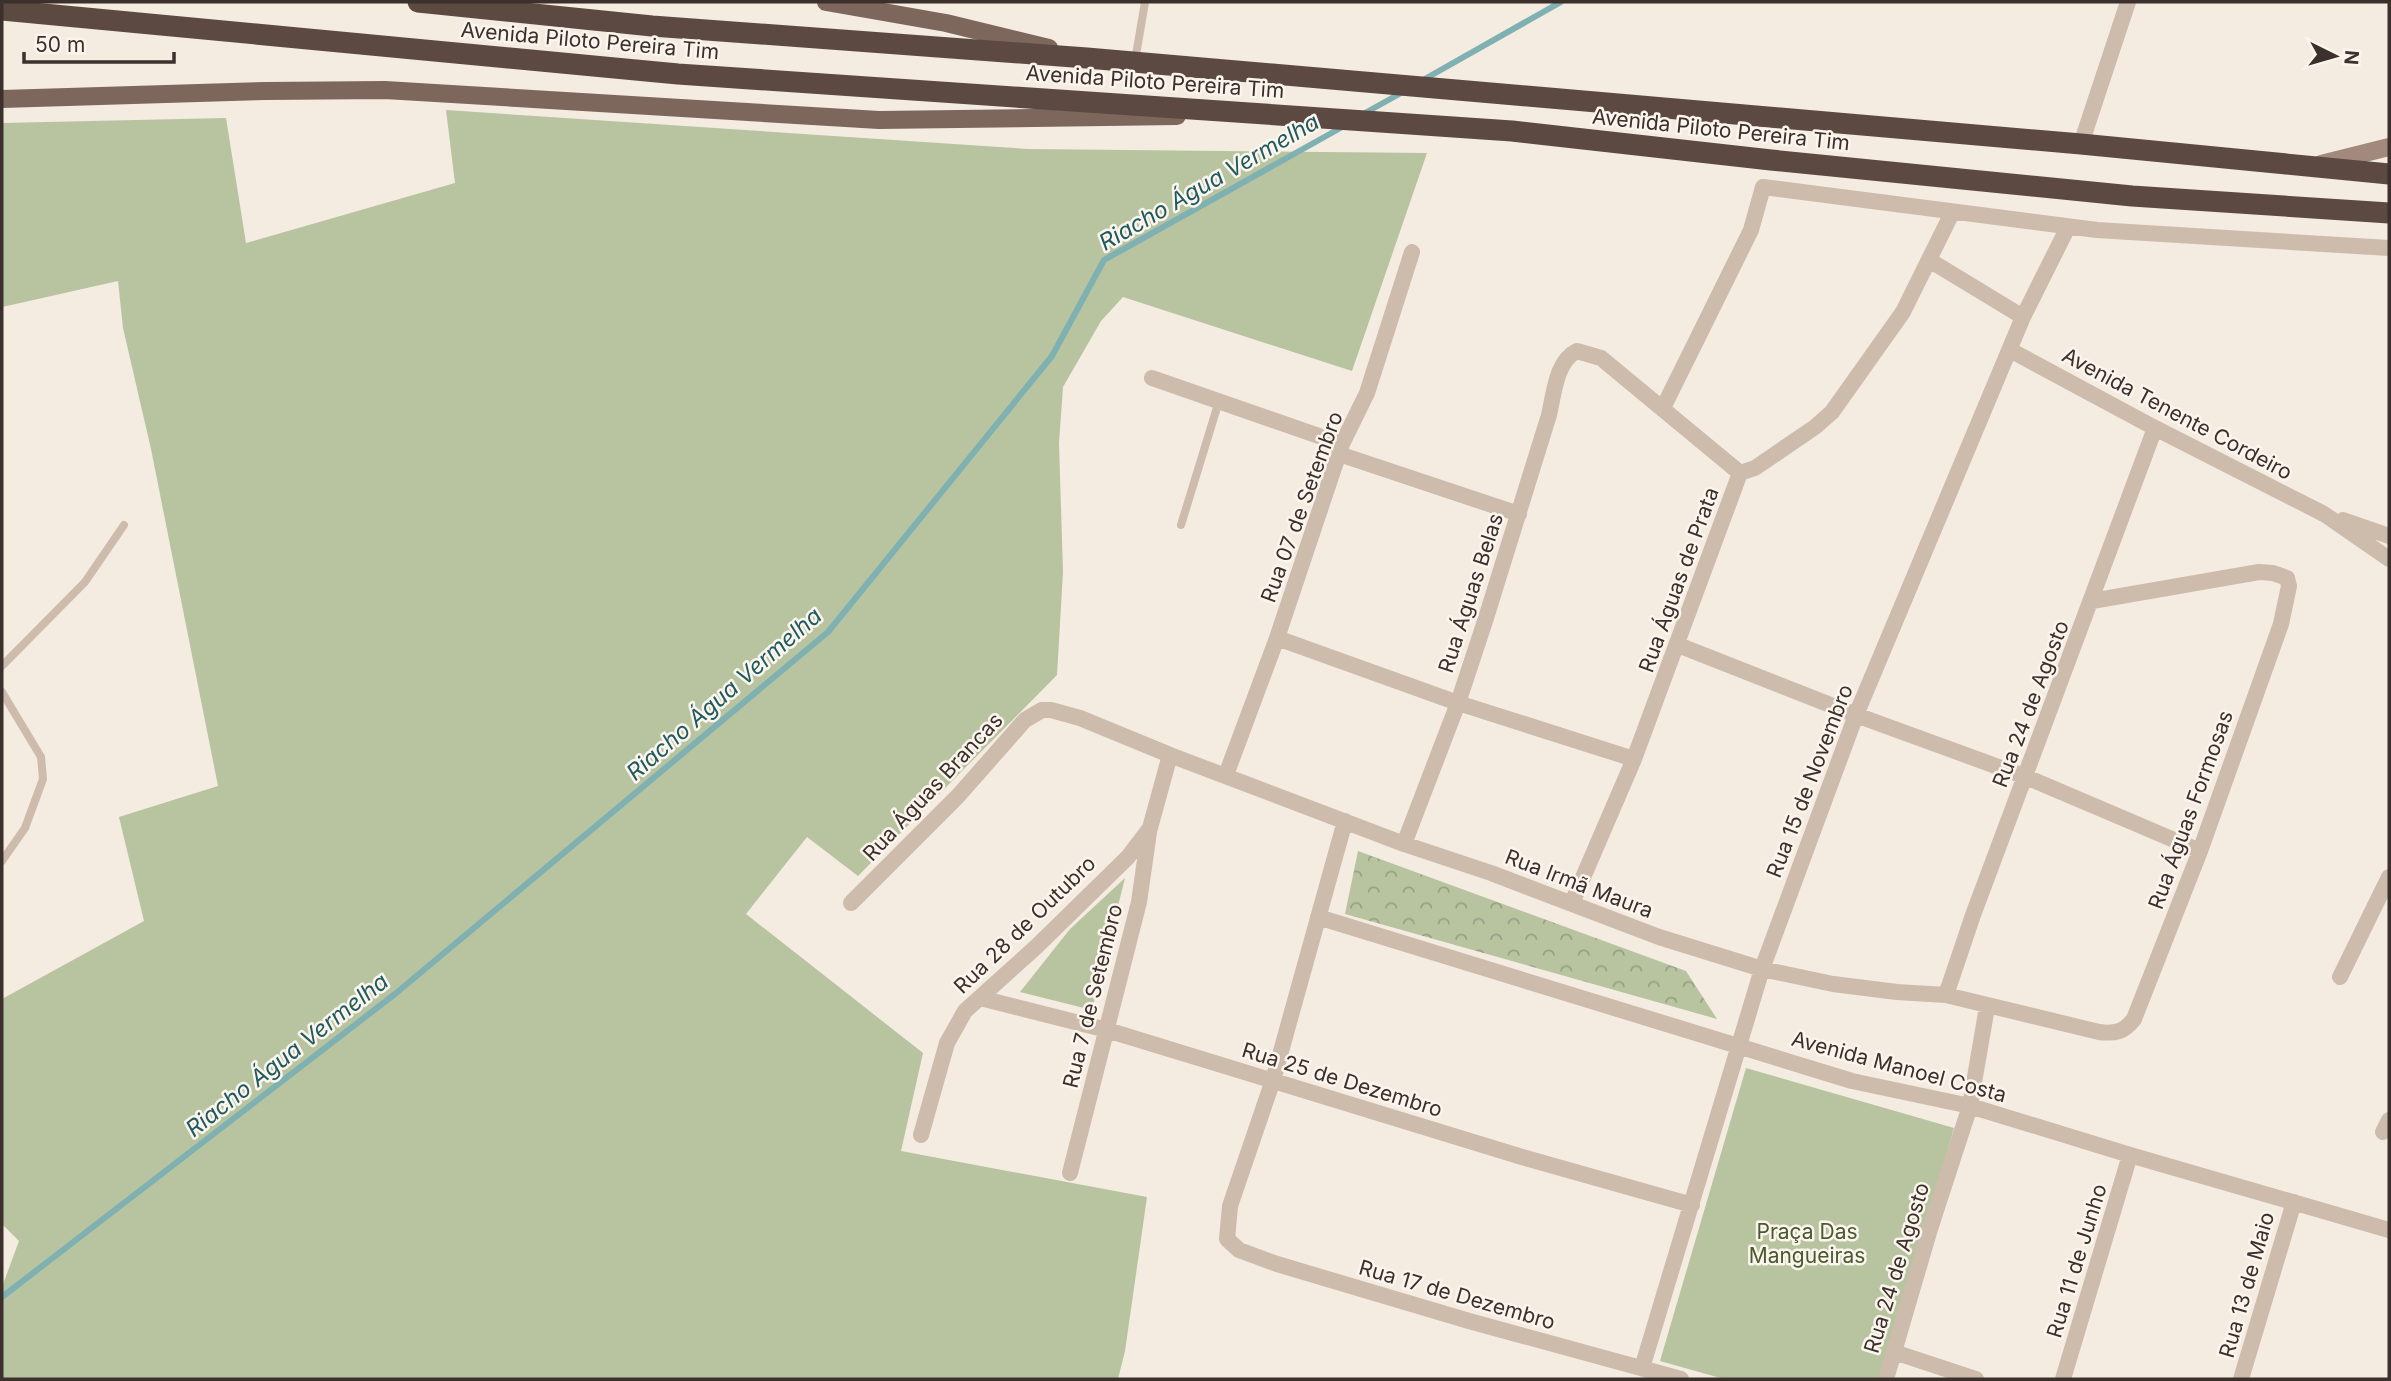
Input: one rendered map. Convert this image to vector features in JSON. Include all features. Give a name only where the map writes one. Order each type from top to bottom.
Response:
[{"type":"highway","name":"Avenida Piloto Pereira Tim","points":[[418,2],[652,26],[1135,62],[2081,144],[2389,174]]},
{"type":"highway","name":"Avenida Piloto Pereira Tim","points":[[2,10],[678,74],[1512,131],[2132,196],[2389,213]]},
{"type":"main road","points":[[826,2],[946,23],[1087,58]]},
{"type":"main road","points":[[2,99],[385,90],[879,120],[1238,114]]},
{"type":"main road","points":[[2315,166],[2389,147]]},
{"type":"street","points":[[2081,144],[2129,2]]},
{"type":"street","points":[[1740,472],[1663,408],[1751,230],[1763,187],[2068,227],[2389,248]]},
{"type":"street","name":"Rua Águas de Prata","points":[[1572,903],[1634,759],[1740,472],[1755,468],[1815,427],[1832,412],[1903,312],[1952,213]]},
{"type":"street","name":"Rua 15 de Novembro","points":[[1642,1368],[1762,969],[1856,715],[2023,317],[2068,227]]},
{"type":"street","name":"Rua 07 de Setembro","points":[[1226,775],[1277,638],[1340,449],[1367,393],[1412,251]]},
{"type":"street","points":[[1929,260],[2023,317]]},
{"type":"street","name":"Avenida Tenente Cordeiro","points":[[2010,350],[2324,514],[2389,559]]},
{"type":"street","name":"Rua Águas Belas","points":[[1404,844],[1458,703],[1566,359],[1577,351],[1601,358],[1663,408]]},
{"type":"street","points":[[1152,379],[1219,401],[1340,449],[1519,514]]},
{"type":"street","name":"Rua 24 de Agosto","points":[[1946,995],[2155,428]]},
{"type":"street","name":"Avenida Tenente Cordeiro","points":[[2324,514],[2389,536]]},
{"type":"street","name":"Rua Águas Formosas","points":[[2092,601],[2259,572],[2280,574],[2287,578],[2290,586],[2281,624],[2200,851],[2134,1019],[2127,1028],[2109,1033]]},
{"type":"street","points":[[1277,638],[1458,703],[1634,759]]},
{"type":"street","points":[[1678,645],[1856,715],[2026,777],[2200,851]]},
{"type":"street","name":"Rua Irmã Maura","points":[[1051,710],[1080,718],[1404,844],[1572,903],[1659,937],[1762,969],[1833,984],[1946,995],[1987,1007],[2109,1033]]},
{"type":"street","name":"Rua Águas Brancas","points":[[850,903],[958,796],[1025,720],[1034,713],[1051,710]]},
{"type":"street","name":"Rua 28 de Outubro","points":[[921,1135],[947,1043],[965,1011],[1128,857],[1150,828],[1170,755]]},
{"type":"street","points":[[1273,1080],[1345,821]]},
{"type":"street","name":"Rua 7 de Setembro","points":[[1070,1173],[1139,902],[1150,828]]},
{"type":"street","points":[[2340,977],[2389,877]]},
{"type":"street","name":"Avenida Manoel Costa","points":[[1318,917],[1852,1081],[1970,1106],[2389,1230]]},
{"type":"street","name":"Rua 25 de Dezembro","points":[[980,998],[1107,1030],[1522,1157],[1692,1205]]},
{"type":"street","name":"Rua 24 de Agosto","points":[[1886,1379],[1970,1106],[1987,1007]]},
{"type":"street","name":"Rua 17 de Dezembro","points":[[1273,1080],[1230,1206],[1227,1239],[1239,1250],[1277,1264],[1469,1321],[1681,1379]]},
{"type":"street","name":"Rua 11 de Junho","points":[[2063,1379],[2130,1155]]},
{"type":"street","name":"Rua 13 de Maio","points":[[2241,1379],[2294,1202]]},
{"type":"street","points":[[1894,1352],[1976,1379]]},
{"type":"lane","points":[[1135,62],[1145,2]]},
{"type":"lane","points":[[1181,525],[1219,401]]},
{"type":"lane","points":[[2,666],[85,582],[124,526]]},
{"type":"lane","points":[[2,692],[41,757],[43,779],[26,828],[2,861]]},
{"type":"green space","points":[[446,110],[1028,149],[1427,153],[1352,371],[1123,297],[1101,321],[1063,387],[1059,443],[1063,572],[1057,675],[858,876],[807,837],[746,914],[923,1053],[901,1151],[1147,1197],[1125,1351],[1118,1379],[2,1379],[2,1287],[19,1241],[2,1224],[2,999],[144,921],[119,817],[218,786],[151,449],[123,328],[118,281],[2,307],[2,123],[226,118],[246,243],[455,183]]},
{"type":"green space","points":[[1358,851],[1686,971],[1717,1019],[1345,914]]},
{"type":"green space","points":[[1125,878],[1092,1010],[1020,992],[1070,929]]},
{"type":"green space","name":"Praça Das Mangueiras","points":[[1746,1068],[1954,1128],[1881,1379],[1724,1379],[1660,1361]]},
{"type":"waterway","name":"Riacho Água Vermelha","points":[[1423,80],[1561,2]]},
{"type":"waterway","name":"Riacho Água Vermelha","points":[[1365,113],[1401,93]]},
{"type":"waterway","name":"Riacho Água Vermelha","points":[[2,1297],[395,994],[828,632],[1052,356],[1104,260],[1344,126]]}]
